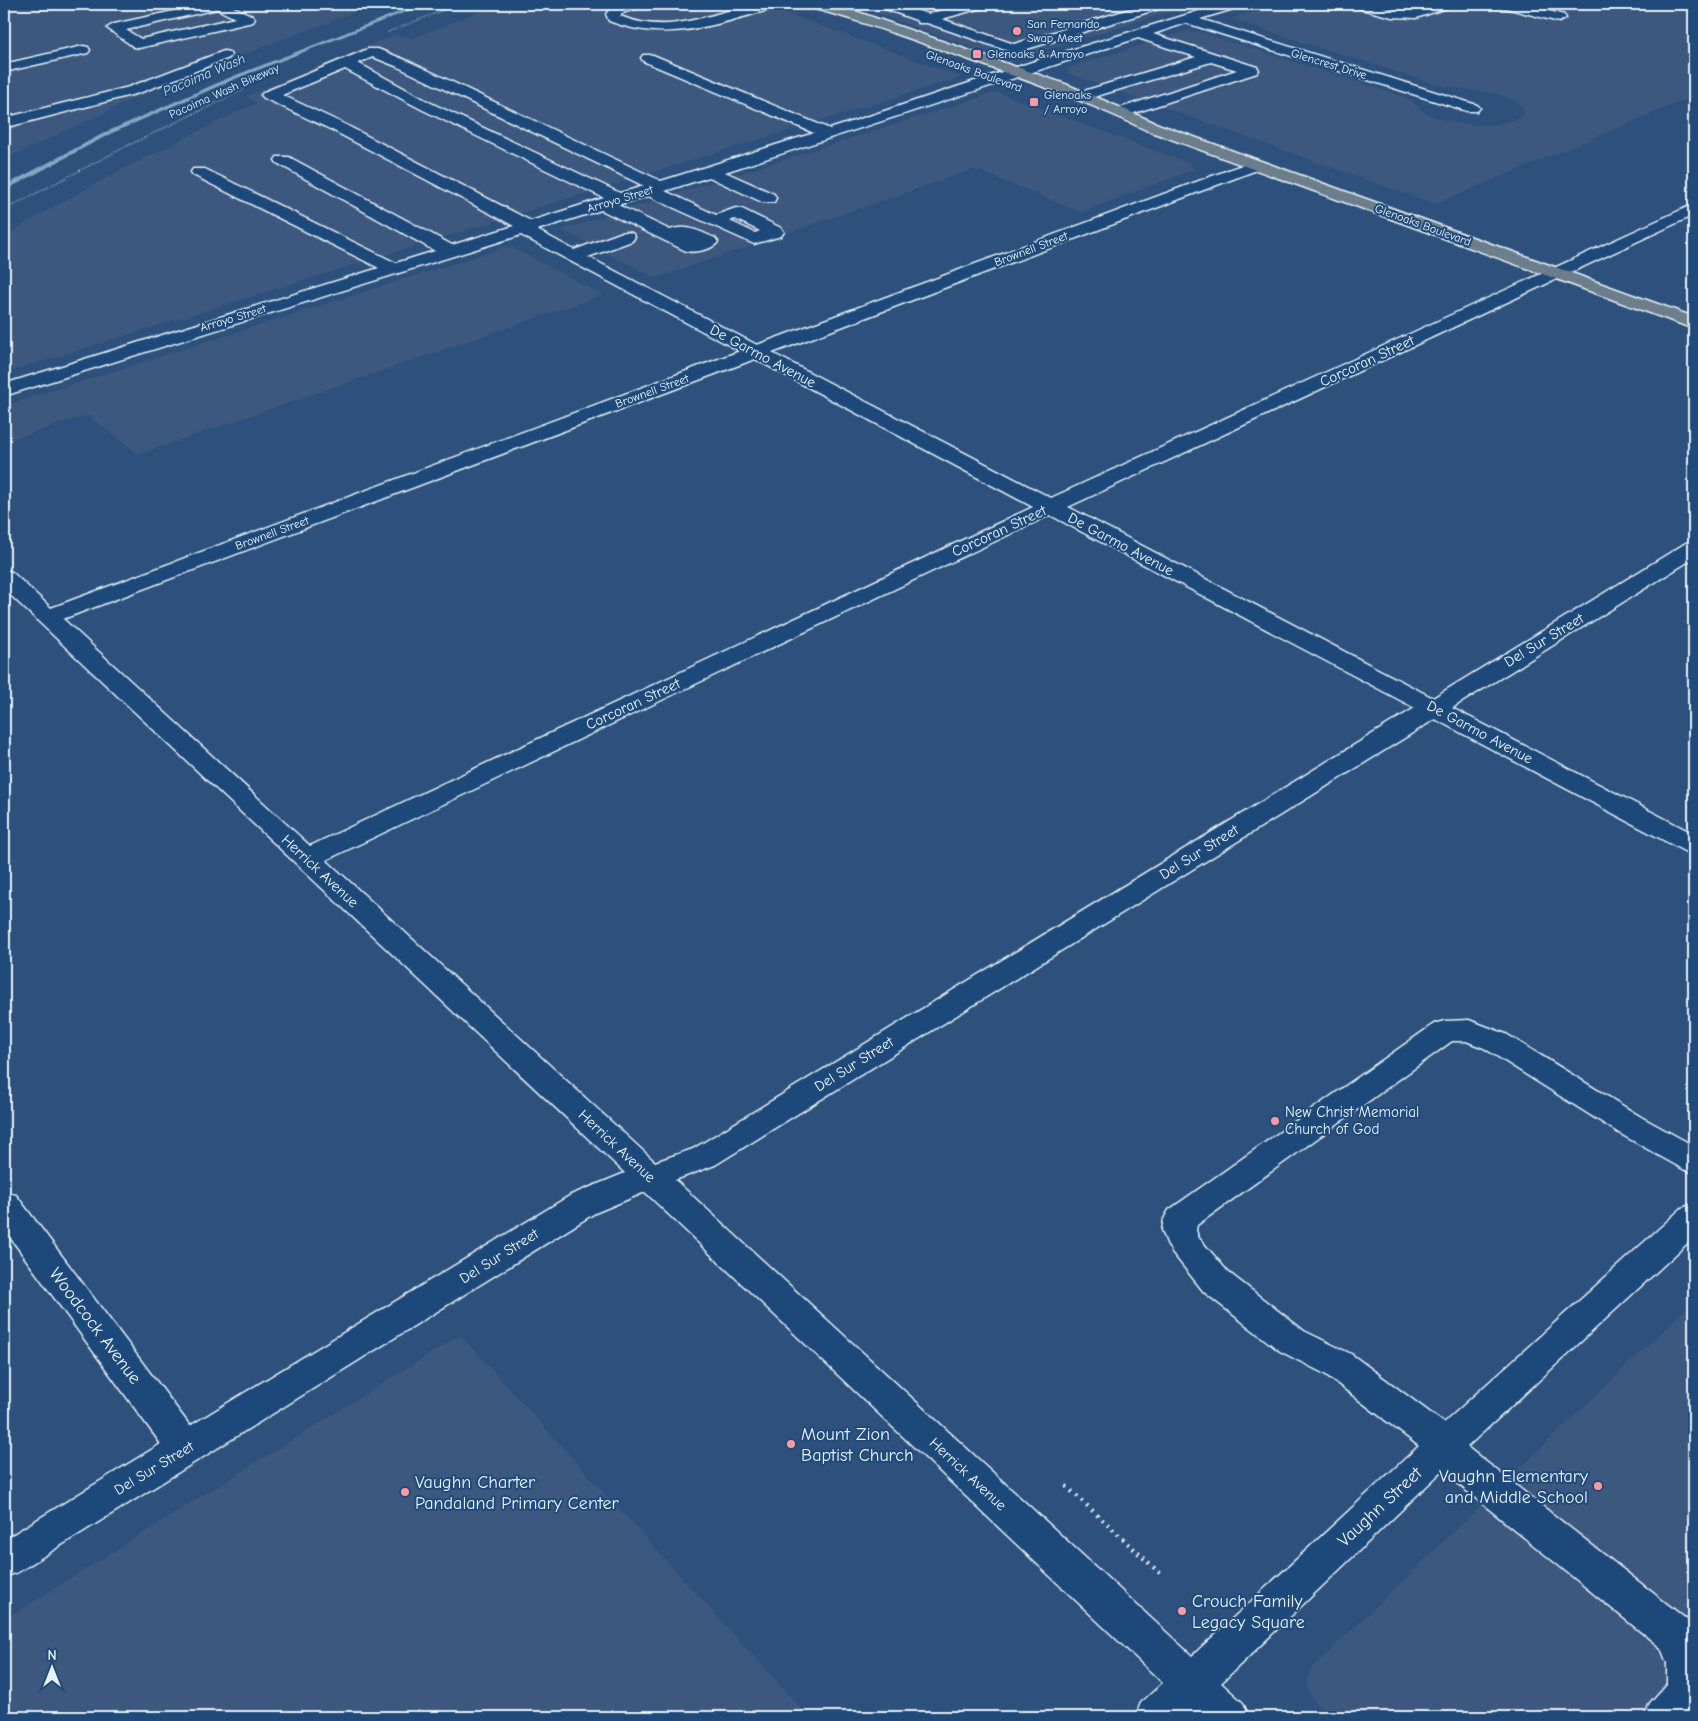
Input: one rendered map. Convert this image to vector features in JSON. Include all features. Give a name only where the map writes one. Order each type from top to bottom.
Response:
[{"type":"main road","name":"Glenoaks Boulevard","points":[[801,4],[828,18],[1093,114],[1152,127]]},
{"type":"main road","name":"Glenoaks Boulevard","points":[[812,4],[844,11],[1016,72],[1122,112],[1152,127],[1694,322]]},
{"type":"street","points":[[218,4],[248,19],[139,44],[114,28],[218,4]]},
{"type":"street","points":[[636,4],[617,10],[613,14],[614,18],[625,24],[653,30],[678,28],[776,4]]},
{"type":"street","points":[[885,4],[1014,49],[1160,4]]},
{"type":"street","points":[[893,28],[980,4]]},
{"type":"street","name":"Arroyo Street","points":[[4,390],[829,134],[994,79],[1235,4]]},
{"type":"street","points":[[1359,4],[1392,13],[1416,14],[1445,4]]},
{"type":"street","points":[[1507,4],[1559,18]]},
{"type":"street","name":"Glencrest Drive","points":[[1186,19],[1472,108]]},
{"type":"street","points":[[1122,112],[1252,70],[1139,34]]},
{"type":"street","points":[[4,68],[83,50]]},
{"type":"street","points":[[346,63],[373,52],[403,64],[635,176],[714,220]]},
{"type":"street","points":[[4,123],[134,90],[224,55]]},
{"type":"street","points":[[1082,96],[1211,57]]},
{"type":"street","points":[[648,58],[829,134]]},
{"type":"street","points":[[346,63],[426,106],[619,199]]},
{"type":"street","name":"De Garmo Avenue","points":[[346,63],[269,95],[338,127],[756,352],[1694,844]]},
{"type":"street","points":[[282,160],[449,251]]},
{"type":"street","name":"Brownell Street","points":[[48,617],[1256,165]]},
{"type":"street","points":[[710,171],[768,198]]},
{"type":"street","points":[[200,172],[393,268]]},
{"type":"street","points":[[602,204],[668,236]]},
{"type":"street","name":"Corcoran Street","points":[[307,858],[1050,507],[1694,208]]},
{"type":"street","points":[[1668,221],[1694,229]]},
{"type":"street","points":[[576,255],[626,237]]},
{"type":"street","name":"Del Sur Street","points":[[4,1560],[583,1204],[650,1176],[704,1157],[1694,548]]},
{"type":"street","name":"Herrick Avenue","points":[[4,577],[650,1176],[1228,1717]]},
{"type":"street","points":[[1665,1717],[1688,1690],[1687,1663],[1677,1636],[1444,1447],[1338,1364],[1292,1341],[1216,1282],[1184,1243],[1179,1230],[1182,1219],[1445,1031],[1469,1030],[1495,1041],[1630,1125],[1694,1161]]},
{"type":"street","name":"Woodcock Avenue","points":[[4,1204],[186,1449]]},
{"type":"street","name":"Vaughn Street","points":[[1156,1717],[1694,1216]]},
{"type":"path","points":[[385,33],[459,4]]},
{"type":"path","name":"Pacoima Wash Bikeway","points":[[4,210],[221,99],[247,88]]},
{"type":"path","points":[[1066,1486],[1162,1575]]},
{"type":"shaded area","points":[[4,4],[376,4],[133,99],[4,160]]},
{"type":"shaded area","points":[[498,4],[761,4],[961,77],[4,373],[4,237],[46,211],[117,172],[258,103],[246,96],[395,35],[414,38]]},
{"type":"shaded area","name":"San Fernando Swap Meet","points":[[850,4],[1195,4],[1016,59],[1006,59]]},
{"type":"shaded area","points":[[1274,4],[1694,4],[1694,96],[1435,204],[1067,73],[1068,71],[1066,70],[1186,31],[1196,31],[1402,96],[1425,113],[1445,121],[1474,125],[1494,125],[1518,119],[1524,113],[1524,108],[1519,103],[1499,94],[1438,85],[1231,19]]},
{"type":"shaded area","points":[[997,92],[1190,164],[1195,169],[1081,212],[974,169],[656,278],[562,230]]},
{"type":"shaded area","points":[[509,246],[603,295],[139,454],[87,415],[4,442],[4,406]]},
{"type":"shaded area","name":"Vaughn Elementary and Middle School","points":[[1694,1301],[1694,1717],[1330,1717],[1316,1704],[1310,1695],[1307,1684],[1310,1670]]},
{"type":"shaded area","name":"Vaughn Charter Pandaland Primary Center","points":[[460,1335],[809,1717],[4,1717],[4,1620]]},
{"type":"waterway","name":"Pacoima Wash","points":[[4,189],[108,133],[233,78],[423,4]]},
{"type":"place","name":"San Fernando Swap Meet","points":[[1017,31]]},
{"type":"place","name":"Glenoaks & Arroyo","points":[[977,54]]},
{"type":"place","name":"Glenoaks / Arroyo","points":[[1034,102]]},
{"type":"place","name":"New Christ Memorial Church of God","points":[[1275,1121]]},
{"type":"place","name":"Mount Zion Baptist Church","points":[[791,1444]]},
{"type":"place","name":"Vaughn Elementary and Middle School","points":[[1598,1486]]},
{"type":"place","name":"Vaughn Charter Pandaland Primary Center","points":[[405,1492]]},
{"type":"place","name":"Crouch Family Legacy Square","points":[[1182,1611]]}]
